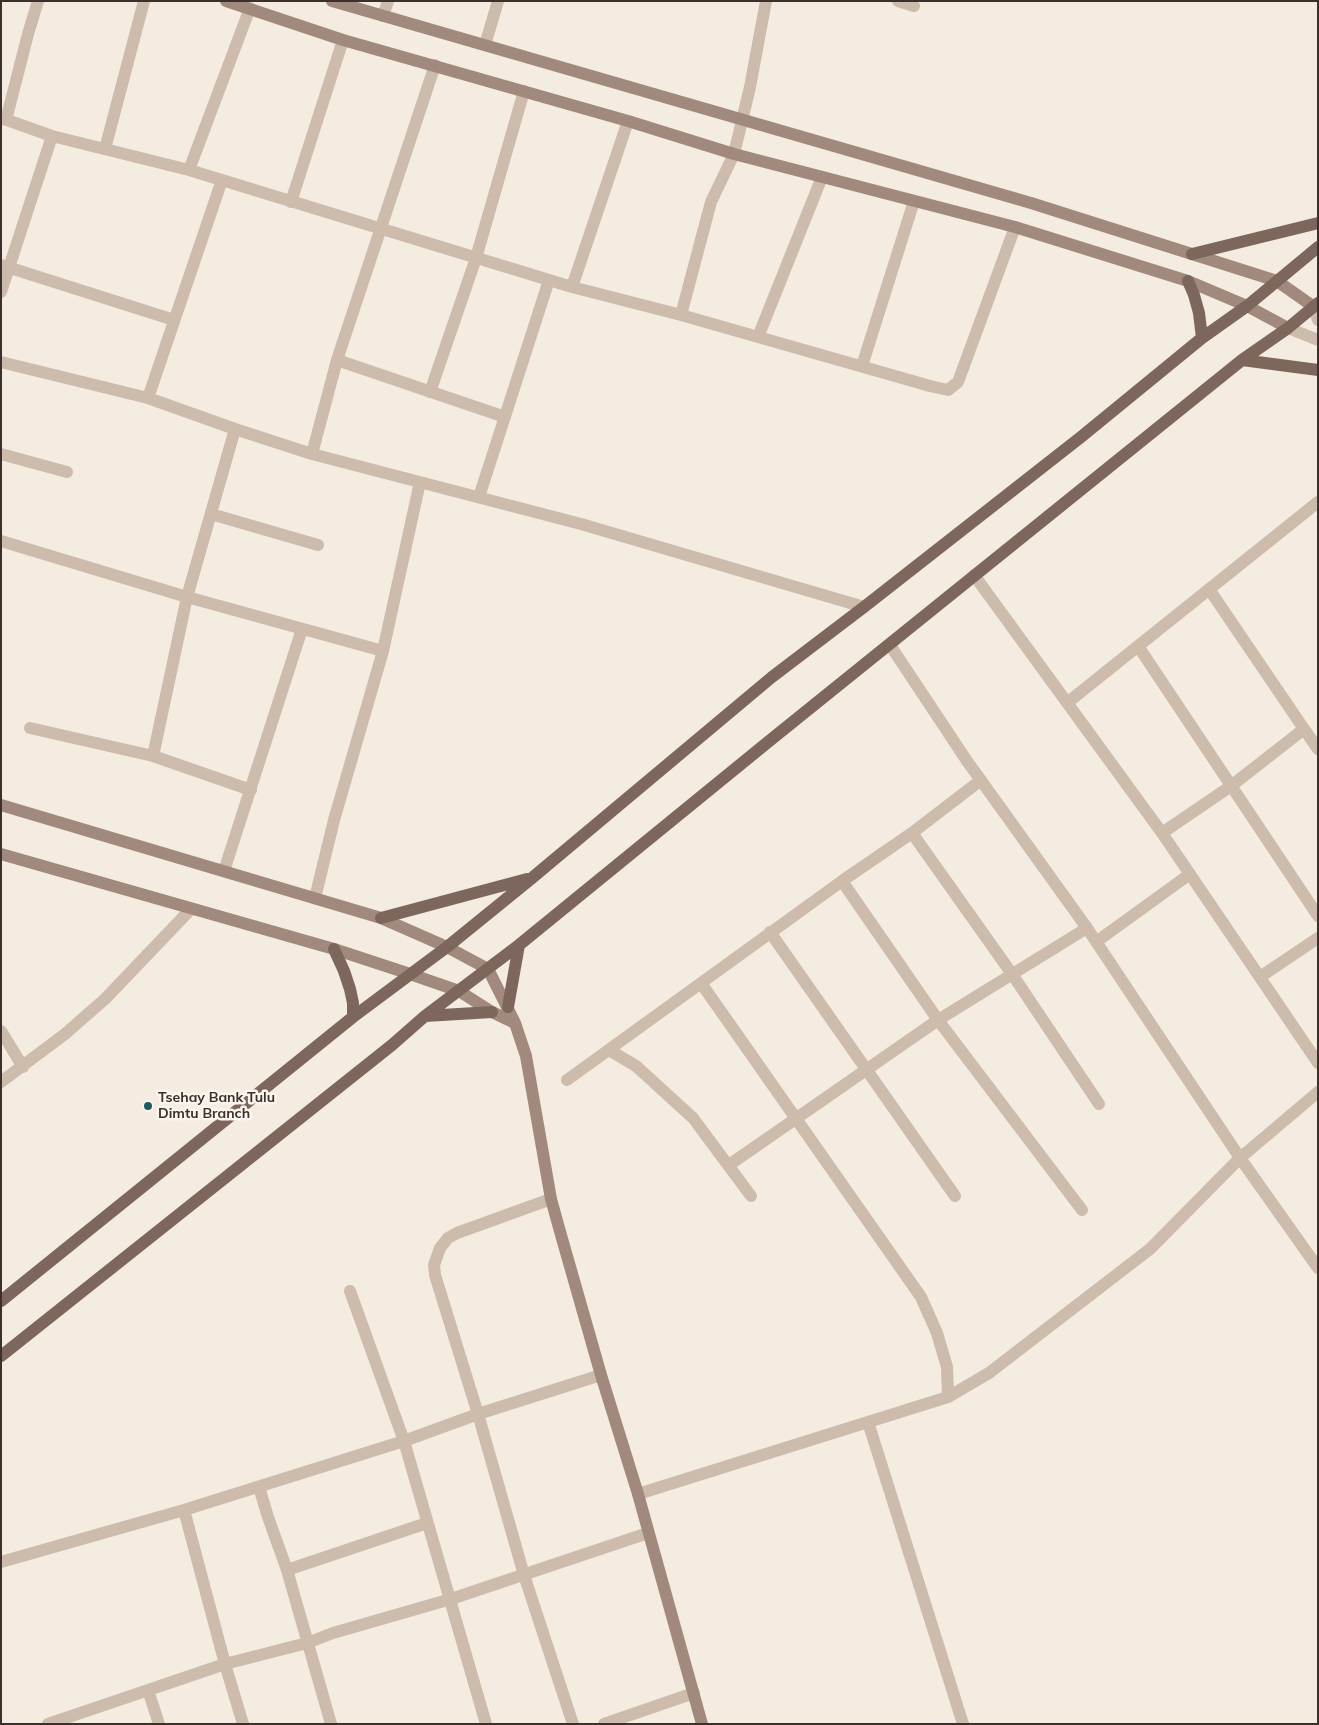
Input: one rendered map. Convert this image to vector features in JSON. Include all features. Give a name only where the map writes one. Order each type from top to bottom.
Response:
[{"type":"main road","points":[[1192,254],[1318,223]]},
{"type":"main road","points":[[1,1301],[353,1017],[447,947],[772,677],[1081,437],[1202,338],[1247,306],[1318,247]]},
{"type":"main road","points":[[1188,280],[1199,313],[1202,338]]},
{"type":"main road","points":[[1,1356],[392,1045],[425,1016],[488,969],[1242,360],[1288,328],[1316,305]]},
{"type":"main road","points":[[1242,360],[1318,370]]},
{"type":"main road","points":[[381,918],[532,878]]},
{"type":"main road","points":[[508,1007],[519,944]]},
{"type":"main road","points":[[334,950],[350,989],[353,1017]]},
{"type":"main road","points":[[425,1016],[492,1012]]},
{"type":"street","points":[[38,1],[4,119],[52,136],[222,180],[380,230],[572,287],[681,315],[948,390],[958,382],[1015,227]]},
{"type":"street","points":[[105,149],[144,1]]},
{"type":"street","points":[[226,1],[344,40],[628,121],[734,154],[1015,227],[1188,280],[1247,306],[1288,328],[1318,340]]},
{"type":"street","points":[[332,1],[1031,203],[1277,281],[1316,305],[1318,320]]},
{"type":"street","points":[[383,16],[388,1]]},
{"type":"street","points":[[485,45],[498,1]]},
{"type":"street","points":[[681,315],[711,202],[734,154],[750,87],[766,1]]},
{"type":"street","points":[[898,1],[914,6]]},
{"type":"street","points":[[188,170],[250,8]]},
{"type":"street","points":[[291,202],[344,40]]},
{"type":"street","points":[[312,454],[337,360],[435,66]]},
{"type":"street","points":[[430,392],[476,258],[524,91]]},
{"type":"street","points":[[572,287],[628,121]]},
{"type":"street","points":[[1,292],[5,266],[52,136]]},
{"type":"street","points":[[758,337],[822,177]]},
{"type":"street","points":[[148,398],[222,180]]},
{"type":"street","points":[[862,366],[914,201]]},
{"type":"street","points":[[5,266],[174,320]]},
{"type":"street","points":[[479,497],[548,280]]},
{"type":"street","points":[[337,360],[505,417]]},
{"type":"street","points":[[1,362],[148,398],[312,454],[581,524],[864,607]]},
{"type":"street","points":[[153,756],[187,597],[235,429]]},
{"type":"street","points":[[1,454],[67,472]]},
{"type":"street","points":[[315,898],[334,820],[383,651],[420,482]]},
{"type":"street","points":[[1067,703],[1318,502]]},
{"type":"street","points":[[212,514],[318,545]]},
{"type":"street","points":[[1,541],[187,597],[383,651]]},
{"type":"street","points":[[974,576],[1162,833],[1318,1063]]},
{"type":"street","points":[[1209,589],[1318,749]]},
{"type":"street","points":[[224,871],[302,629]]},
{"type":"street","points":[[890,645],[981,780],[1087,928],[1240,1158],[1318,1268]]},
{"type":"street","points":[[1138,646],[1318,916]]},
{"type":"street","points":[[30,728],[153,756],[251,790]]},
{"type":"street","points":[[1162,833],[1231,786],[1304,729]]},
{"type":"street","points":[[567,1080],[770,932],[912,833],[981,780]]},
{"type":"street","points":[[1,805],[381,918],[447,947],[488,969],[515,1023],[530,1074],[552,1200],[601,1375],[638,1494],[702,1724]]},
{"type":"street","points":[[912,833],[1012,974],[1099,1104]]},
{"type":"street","points":[[1,854],[334,950],[410,974],[459,991],[492,1012],[515,1023]]},
{"type":"street","points":[[1096,942],[1190,874]]},
{"type":"street","points":[[842,881],[938,1020],[1082,1210]]},
{"type":"street","points":[[1,1082],[65,1034],[105,999],[191,909]]},
{"type":"street","points":[[729,1165],[938,1020],[1087,928]]},
{"type":"street","points":[[770,932],[955,1196]]},
{"type":"street","points":[[1260,976],[1318,938]]},
{"type":"street","points":[[701,982],[921,1297],[937,1333],[947,1367],[948,1397]]},
{"type":"street","points":[[1,1030],[23,1067]]},
{"type":"street","points":[[609,1050],[636,1066],[693,1118],[751,1196]]},
{"type":"street","points":[[638,1494],[948,1397],[989,1373],[1150,1249],[1240,1158],[1318,1092]]},
{"type":"street","points":[[552,1200],[457,1233],[448,1238],[440,1248],[434,1265],[435,1275],[478,1414],[524,1575],[573,1724]]},
{"type":"street","points":[[350,1291],[404,1441],[486,1724]]},
{"type":"street","points":[[1,1562],[259,1487],[601,1375]]},
{"type":"street","points":[[868,1422],[963,1724]]},
{"type":"street","points":[[259,1487],[287,1570],[330,1724]]},
{"type":"street","points":[[184,1510],[243,1724]]},
{"type":"street","points":[[287,1570],[427,1523]]},
{"type":"street","points":[[48,1724],[225,1664],[307,1643],[350,1628],[451,1599],[648,1533]]},
{"type":"street","points":[[148,1690],[159,1724]]},
{"type":"street","points":[[604,1724],[694,1693]]},
{"type":"place","name":"Tsehay Bank Tulu Dimtu Branch","points":[[148,1106]]}]
